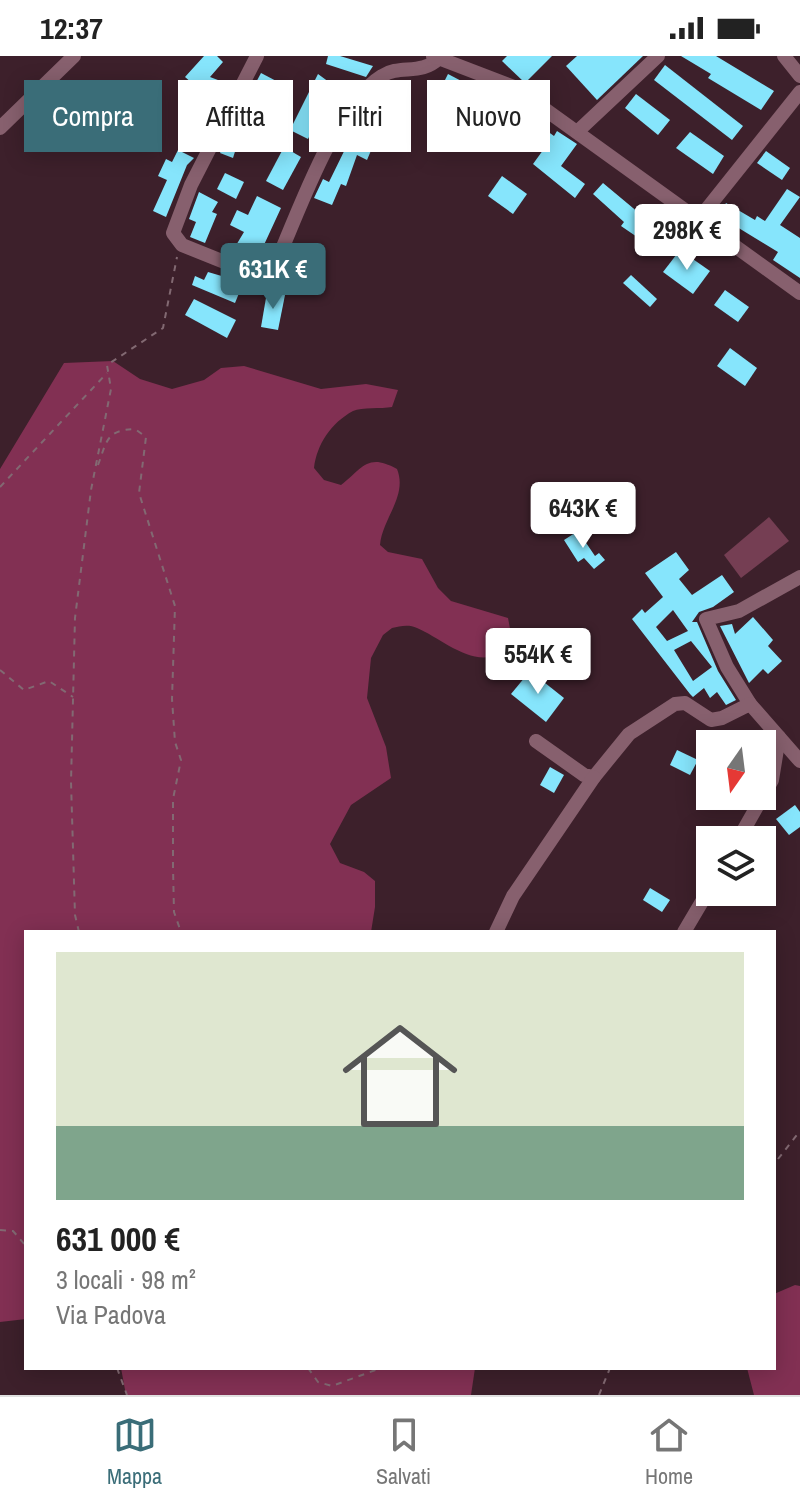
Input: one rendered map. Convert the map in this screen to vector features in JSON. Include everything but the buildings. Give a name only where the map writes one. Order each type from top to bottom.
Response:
[{"type":"street","points":[[0,128],[74,56]]},
{"type":"street","points":[[257,56],[191,185],[173,233],[182,245],[269,280],[332,138],[361,96],[383,74],[429,67],[435,57],[514,87],[800,293]]},
{"type":"street","points":[[577,132],[658,56]]},
{"type":"street","points":[[784,56],[800,76]]},
{"type":"street","points":[[698,220],[800,92]]},
{"type":"street","points":[[800,577],[739,611],[706,619],[727,667],[750,704],[800,761]]},
{"type":"street","points":[[497,930],[513,896],[594,777],[629,734],[675,704],[685,703],[711,720],[750,704]]},
{"type":"street","points":[[746,826],[772,780],[779,737]]},
{"type":"street","points":[[536,741],[584,775],[594,777]]},
{"type":"street","points":[[685,930],[699,906]]},
{"type":"path","points":[[79,930],[75,915],[71,782],[75,618],[95,474],[108,417],[111,389],[107,365],[163,328],[177,264],[177,238]]},
{"type":"path","points":[[0,487],[108,372]]},
{"type":"path","points":[[95,474],[109,436],[119,430],[135,429],[146,437],[139,493],[175,606],[172,699],[175,742],[181,760],[173,799],[173,897],[180,930]]},
{"type":"path","points":[[0,670],[24,690],[49,681],[73,697]]},
{"type":"path","points":[[778,1159],[800,1131]]},
{"type":"path","points":[[0,1230],[13,1231],[24,1244]]},
{"type":"path","points":[[118,1370],[127,1395]]},
{"type":"path","points":[[309,1370],[318,1382],[332,1386],[376,1370]]},
{"type":"path","points":[[599,1395],[609,1370]]},
{"type":"shaded area","points":[[113,361],[140,379],[172,389],[204,380],[221,368],[244,366],[321,389],[366,384],[398,390],[392,407],[353,411],[338,422],[322,443],[314,468],[324,480],[341,485],[372,462],[397,469],[400,479],[397,498],[380,545],[388,552],[422,559],[438,588],[451,601],[508,618],[511,634],[504,651],[482,657],[459,651],[414,627],[392,628],[383,635],[371,658],[367,698],[386,747],[391,778],[351,805],[330,844],[340,863],[364,872],[375,881],[371,930],[24,930],[24,1319],[0,1322],[0,469],[64,363]]},
{"type":"shaded area","points":[[769,517],[789,541],[741,578],[724,555]]},
{"type":"shaded area","points":[[800,1286],[800,1395],[754,1395],[748,1370],[776,1370],[776,1293]]},
{"type":"shaded area","points":[[121,1370],[475,1370],[471,1395],[126,1395]]}]
